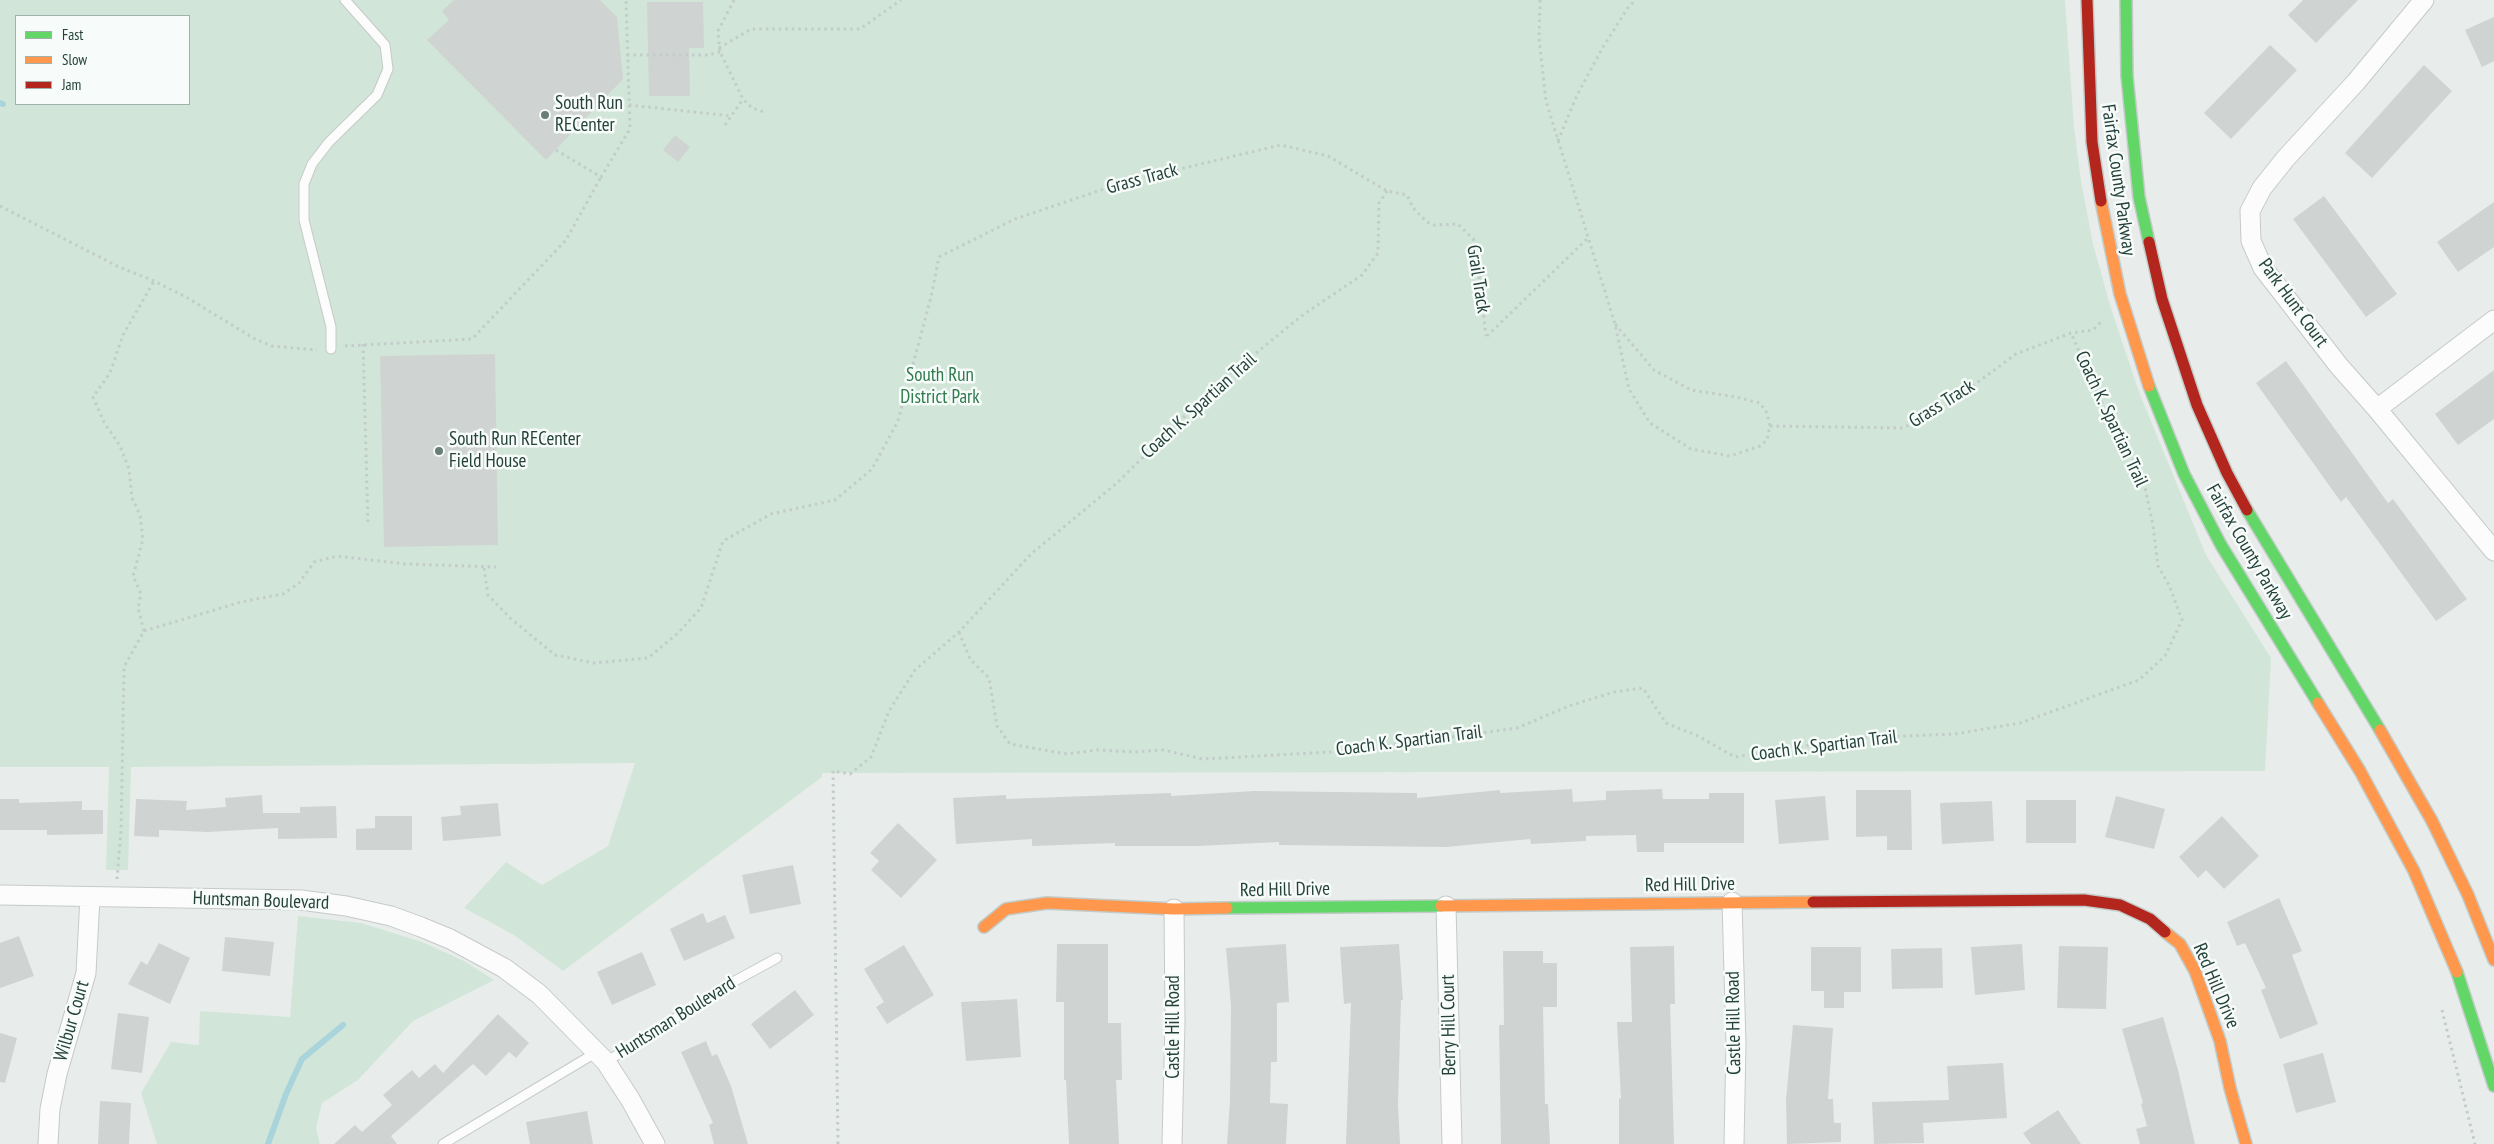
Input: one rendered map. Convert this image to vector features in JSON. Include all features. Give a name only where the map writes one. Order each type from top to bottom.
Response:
[{"type":"main road","name":"Fairfax County Parkway","points":[[2087,0],[2092,142],[2104,221],[2120,294],[2153,398],[2184,474],[2222,545],[2360,771],[2409,862],[2458,975],[2494,1086]]},
{"type":"main road","name":"Fairfax County Parkway","points":[[2126,0],[2127,84],[2139,197],[2162,300],[2197,405],[2227,473],[2260,535],[2383,735],[2428,814],[2468,895],[2494,960]]},
{"type":"main road","name":"Red Hill Drive","points":[[984,927],[1006,909],[1047,903],[1174,909],[2084,900],[2120,905],[2150,920],[2180,944],[2195,971],[2220,1041],[2230,1088],[2246,1144]]},
{"type":"street","name":"Park Hunt Court","points":[[2424,0],[2356,82],[2286,158],[2262,188],[2250,211],[2251,241],[2263,268],[2339,366],[2377,409],[2494,551]]},
{"type":"street","points":[[2377,409],[2494,320]]},
{"type":"street","name":"Huntsman Boulevard","points":[[0,895],[301,900],[346,906],[391,916],[450,939],[504,968],[539,994],[602,1057],[630,1099],[655,1144]]},
{"type":"street","name":"Wilbur Court","points":[[48,1144],[50,1109],[57,1074],[86,973],[90,897]]},
{"type":"street","name":"Castle Hill Road","points":[[1732,902],[1736,1044],[1734,1144]]},
{"type":"street","name":"Berry Hill Court","points":[[1446,906],[1452,1144]]},
{"type":"street","name":"Castle Hill Road","points":[[1172,1144],[1175,1022],[1174,909]]},
{"type":"lane","points":[[331,349],[331,327],[304,220],[304,184],[312,164],[329,142],[377,95],[388,69],[384,45],[345,0]]},
{"type":"lane","name":"Huntsman Boulevard","points":[[443,1144],[777,958]]},
{"type":"path","points":[[0,206],[119,267],[154,281],[219,316],[255,339],[272,346],[311,350],[364,344],[472,340],[566,240],[630,129],[626,0]]},
{"type":"path","points":[[734,0],[720,27],[719,50],[743,99],[752,108],[764,112]]},
{"type":"path","points":[[628,54],[708,55],[752,29],[860,29],[901,0]]},
{"type":"path","points":[[1540,0],[1539,38],[1546,101],[1587,239],[1615,324],[1629,389],[1650,423],[1691,449],[1730,456],[1760,446],[1767,440],[1770,426],[1767,413],[1760,403],[1736,396],[1691,390],[1654,370],[1615,324]]},
{"type":"path","points":[[1558,142],[1577,95],[1603,47],[1629,6],[1636,0]]},
{"type":"path","points":[[725,125],[743,99]]},
{"type":"path","points":[[629,105],[731,116]]},
{"type":"path","name":"Grass Track","points":[[484,568],[488,595],[510,618],[555,655],[594,663],[648,658],[678,633],[701,608],[723,541],[771,514],[835,500],[872,468],[898,421],[931,297],[939,257],[1015,219],[1126,182],[1281,145],[1328,156],[1387,191]]},
{"type":"path","points":[[556,150],[601,177]]},
{"type":"path","name":"Grail Track","points":[[1387,191],[1407,195],[1413,208],[1427,222],[1434,225],[1458,224],[1475,241],[1486,336],[1587,239]]},
{"type":"path","name":"Coach K. Spartian Trail","points":[[838,1144],[833,771],[850,774],[871,758],[889,711],[915,670],[959,632],[1031,554],[1117,483],[1213,388],[1304,314],[1362,275],[1378,253],[1379,203],[1387,191]]},
{"type":"path","points":[[114,897],[121,831],[124,667],[144,631],[138,608],[141,594],[133,576],[143,539],[140,515],[132,498],[129,469],[120,446],[104,422],[93,397],[110,373],[123,335],[154,281]]},
{"type":"path","name":"Grass Track","points":[[1770,426],[1903,428],[1944,406],[2016,354],[2071,333],[2092,330],[2104,319]]},
{"type":"path","name":"Coach K. Spartian Trail","points":[[959,632],[970,659],[989,678],[997,726],[1010,744],[1067,754],[1097,750],[1135,752],[1163,750],[1202,759],[1331,752],[1517,728],[1569,706],[1614,692],[1643,688],[1666,723],[1698,736],[1734,757],[1853,738],[1955,734],[2020,723],[2139,680],[2165,656],[2182,620],[2169,585],[2158,566],[2153,525],[2143,478],[2099,397],[2071,333]]},
{"type":"path","points":[[364,344],[368,526]]},
{"type":"path","points":[[144,631],[241,602],[283,594],[299,583],[314,562],[337,556],[406,564],[496,567]]},
{"type":"green space","name":"South Run District Park","points":[[0,0],[2065,0],[2074,127],[2081,181],[2093,244],[2110,305],[2139,392],[2206,555],[2271,658],[2265,771],[822,773],[822,777],[563,971],[514,935],[464,908],[506,862],[542,885],[608,846],[635,763],[131,767],[128,870],[106,870],[109,767],[0,767]]},
{"type":"green space","points":[[298,916],[361,923],[422,942],[464,961],[494,980],[413,1021],[358,1080],[322,1103],[316,1128],[320,1144],[157,1144],[141,1093],[171,1042],[199,1045],[200,1011],[290,1017]]},
{"type":"building","name":"South Run RECenter","points":[[454,0],[600,0],[617,17],[623,79],[546,160],[427,40],[449,20],[442,11]]},
{"type":"building","points":[[2303,0],[2358,0],[2316,43],[2288,15]]},
{"type":"building","points":[[647,2],[703,2],[704,48],[689,48],[690,96],[649,96]]},
{"type":"building","points":[[2494,17],[2494,61],[2482,67],[2465,30]]},
{"type":"building","points":[[2270,45],[2297,70],[2231,139],[2204,113]]},
{"type":"building","points":[[2424,65],[2452,91],[2372,178],[2345,153]]},
{"type":"building","points":[[675,135],[690,147],[678,162],[663,150]]},
{"type":"building","points":[[2324,196],[2397,294],[2366,317],[2293,219]]},
{"type":"building","points":[[2494,202],[2494,247],[2458,272],[2437,242]]},
{"type":"building","name":"South Run RECenter Field House","points":[[495,354],[498,545],[384,547],[380,356]]},
{"type":"building","points":[[2286,361],[2388,503],[2393,499],[2467,599],[2436,621],[2346,497],[2341,502],[2256,383]]},
{"type":"building","points":[[2494,370],[2494,419],[2458,445],[2435,414]]},
{"type":"building","points":[[1572,789],[1573,802],[1606,800],[1606,791],[1662,789],[1663,799],[1709,799],[1709,793],[1744,793],[1744,843],[1664,843],[1664,852],[1637,852],[1636,835],[1586,836],[1586,841],[1531,844],[1530,839],[1446,847],[1279,845],[1279,842],[1198,846],[1115,846],[1115,843],[1032,846],[1032,839],[956,844],[953,798],[1006,795],[1006,799],[1171,793],[1171,796],[1254,791],[1417,793],[1417,798],[1500,790],[1500,793]]},
{"type":"building","points":[[1856,790],[1911,790],[1912,850],[1887,850],[1887,836],[1856,837]]},
{"type":"building","points":[[262,795],[263,813],[300,813],[300,807],[336,806],[337,838],[278,839],[278,828],[208,832],[159,830],[159,837],[134,836],[136,799],[187,801],[186,810],[226,807],[225,798]]},
{"type":"building","points":[[1825,796],[1829,840],[1779,844],[1775,800]]},
{"type":"building","points":[[2116,796],[2165,809],[2154,849],[2105,837]]},
{"type":"building","points":[[0,799],[19,799],[19,803],[82,801],[82,810],[103,810],[103,834],[47,835],[47,830],[0,830]]},
{"type":"building","points":[[2026,800],[2076,800],[2076,843],[2026,843]]},
{"type":"building","points":[[1992,801],[1994,841],[1942,844],[1940,803]]},
{"type":"building","points":[[498,803],[501,836],[443,841],[441,817],[461,815],[460,806]]},
{"type":"building","points":[[375,816],[412,816],[412,850],[356,850],[356,829],[375,828]]},
{"type":"building","points":[[2222,816],[2259,856],[2224,889],[2206,870],[2198,878],[2179,857]]},
{"type":"building","points":[[898,823],[937,860],[901,898],[871,870],[879,861],[870,853]]},
{"type":"building","points":[[793,865],[801,904],[750,914],[742,875]]},
{"type":"building","points":[[2279,898],[2302,951],[2292,955],[2318,1024],[2280,1039],[2261,990],[2266,988],[2245,943],[2237,946],[2227,922]]},
{"type":"building","points":[[703,913],[707,923],[725,915],[735,938],[684,961],[670,929]]},
{"type":"building","points":[[19,936],[34,976],[0,988],[0,943]]},
{"type":"building","points":[[225,937],[274,942],[270,976],[222,971]]},
{"type":"building","points":[[159,943],[190,958],[170,1004],[128,984],[141,961],[147,965]]},
{"type":"building","points":[[1057,944],[1108,944],[1108,1023],[1121,1023],[1122,1080],[1116,1080],[1119,1144],[1069,1144],[1066,1080],[1064,1080],[1064,1002],[1056,1002]]},
{"type":"building","points":[[1286,944],[1289,1002],[1277,1003],[1277,1062],[1271,1062],[1270,1103],[1288,1104],[1286,1144],[1227,1144],[1230,1101],[1231,1006],[1226,948]]},
{"type":"building","points":[[1399,944],[1403,1000],[1401,1000],[1398,1104],[1400,1144],[1346,1144],[1351,1003],[1344,1004],[1340,947]]},
{"type":"building","points":[[2022,944],[2025,990],[1975,995],[1971,947]]},
{"type":"building","points":[[904,945],[934,995],[887,1024],[876,1007],[884,1002],[864,969]]},
{"type":"building","points":[[1674,946],[1675,1004],[1670,1004],[1674,1144],[1619,1144],[1619,1098],[1621,1099],[1617,1022],[1632,1022],[1630,947]]},
{"type":"building","points":[[2059,946],[2108,947],[2106,1009],[2057,1008]]},
{"type":"building","points":[[1811,947],[1861,947],[1861,992],[1844,992],[1844,1008],[1824,1008],[1824,991],[1811,991]]},
{"type":"building","points":[[1942,948],[1943,988],[1892,989],[1891,949]]},
{"type":"building","points":[[1503,951],[1543,951],[1543,963],[1557,963],[1557,1007],[1543,1007],[1545,1104],[1548,1104],[1550,1144],[1501,1144],[1499,1025],[1504,1025]]},
{"type":"building","points":[[642,952],[656,985],[612,1005],[597,972]]},
{"type":"building","points":[[795,990],[814,1015],[770,1049],[751,1024]]},
{"type":"building","points":[[1017,999],[1021,1057],[966,1061],[961,1002]]},
{"type":"building","points":[[118,1013],[149,1017],[142,1073],[111,1069]]},
{"type":"building","points":[[498,1014],[529,1043],[516,1058],[509,1052],[486,1076],[473,1064],[391,1136],[397,1144],[334,1144],[355,1125],[362,1132],[392,1105],[383,1095],[412,1070],[419,1078],[435,1064],[443,1073]]},
{"type":"building","points":[[2163,1017],[2178,1070],[2195,1144],[2140,1144],[2136,1129],[2147,1126],[2141,1104],[2143,1103],[2122,1029]]},
{"type":"building","points":[[1793,1025],[1833,1028],[1828,1099],[1833,1099],[1834,1123],[1841,1123],[1841,1142],[1787,1144],[1786,1100]]},
{"type":"building","points":[[0,1033],[17,1038],[5,1083],[0,1082]]},
{"type":"building","points":[[706,1041],[712,1056],[717,1054],[731,1086],[748,1144],[714,1144],[709,1125],[713,1123],[681,1052]]},
{"type":"building","points":[[2323,1053],[2336,1102],[2296,1113],[2283,1064]]},
{"type":"building","points":[[2003,1063],[2007,1118],[1923,1123],[1924,1143],[1874,1144],[1872,1102],[1949,1100],[1947,1066]]},
{"type":"building","points":[[100,1101],[131,1103],[129,1144],[98,1144]]},
{"type":"building","points":[[2058,1110],[2081,1144],[2031,1144],[2023,1133]]},
{"type":"building","points":[[587,1111],[593,1144],[530,1144],[526,1122]]},
{"type":"waterway","points":[[268,1144],[286,1094],[302,1059],[343,1025]]},
{"type":"traffic: fast","points":[[2126,0],[2127,76],[2139,197],[2149,242]]},
{"type":"traffic: fast","points":[[2149,386],[2184,474],[2221,545],[2318,703]]},
{"type":"traffic: fast","points":[[2247,510],[2380,730]]},
{"type":"traffic: fast","points":[[1227,908],[1441,906]]},
{"type":"traffic: fast","points":[[2457,972],[2494,1086]]},
{"type":"traffic: slow","points":[[2101,201],[2120,294],[2149,386]]},
{"type":"traffic: slow","points":[[2318,703],[2360,771],[2414,871],[2457,972]]},
{"type":"traffic: slow","points":[[2380,730],[2432,821],[2468,895],[2494,960]]},
{"type":"traffic: slow","points":[[1441,906],[1813,902]]},
{"type":"traffic: slow","points":[[984,927],[1006,909],[1047,903],[1174,909],[1227,908]]},
{"type":"traffic: slow","points":[[2165,932],[2180,944],[2195,971],[2220,1041],[2230,1088],[2246,1144]]},
{"type":"traffic: jam","points":[[2087,0],[2092,142],[2101,201]]},
{"type":"traffic: jam","points":[[2149,242],[2162,299],[2197,405],[2227,473],[2247,510]]},
{"type":"traffic: jam","points":[[1813,902],[2084,900],[2120,905],[2150,919],[2165,932]]},
{"type":"place","name":"South Run RECenter","points":[[545,115]]},
{"type":"place","name":"South Run RECenter Field House","points":[[439,451]]}]
